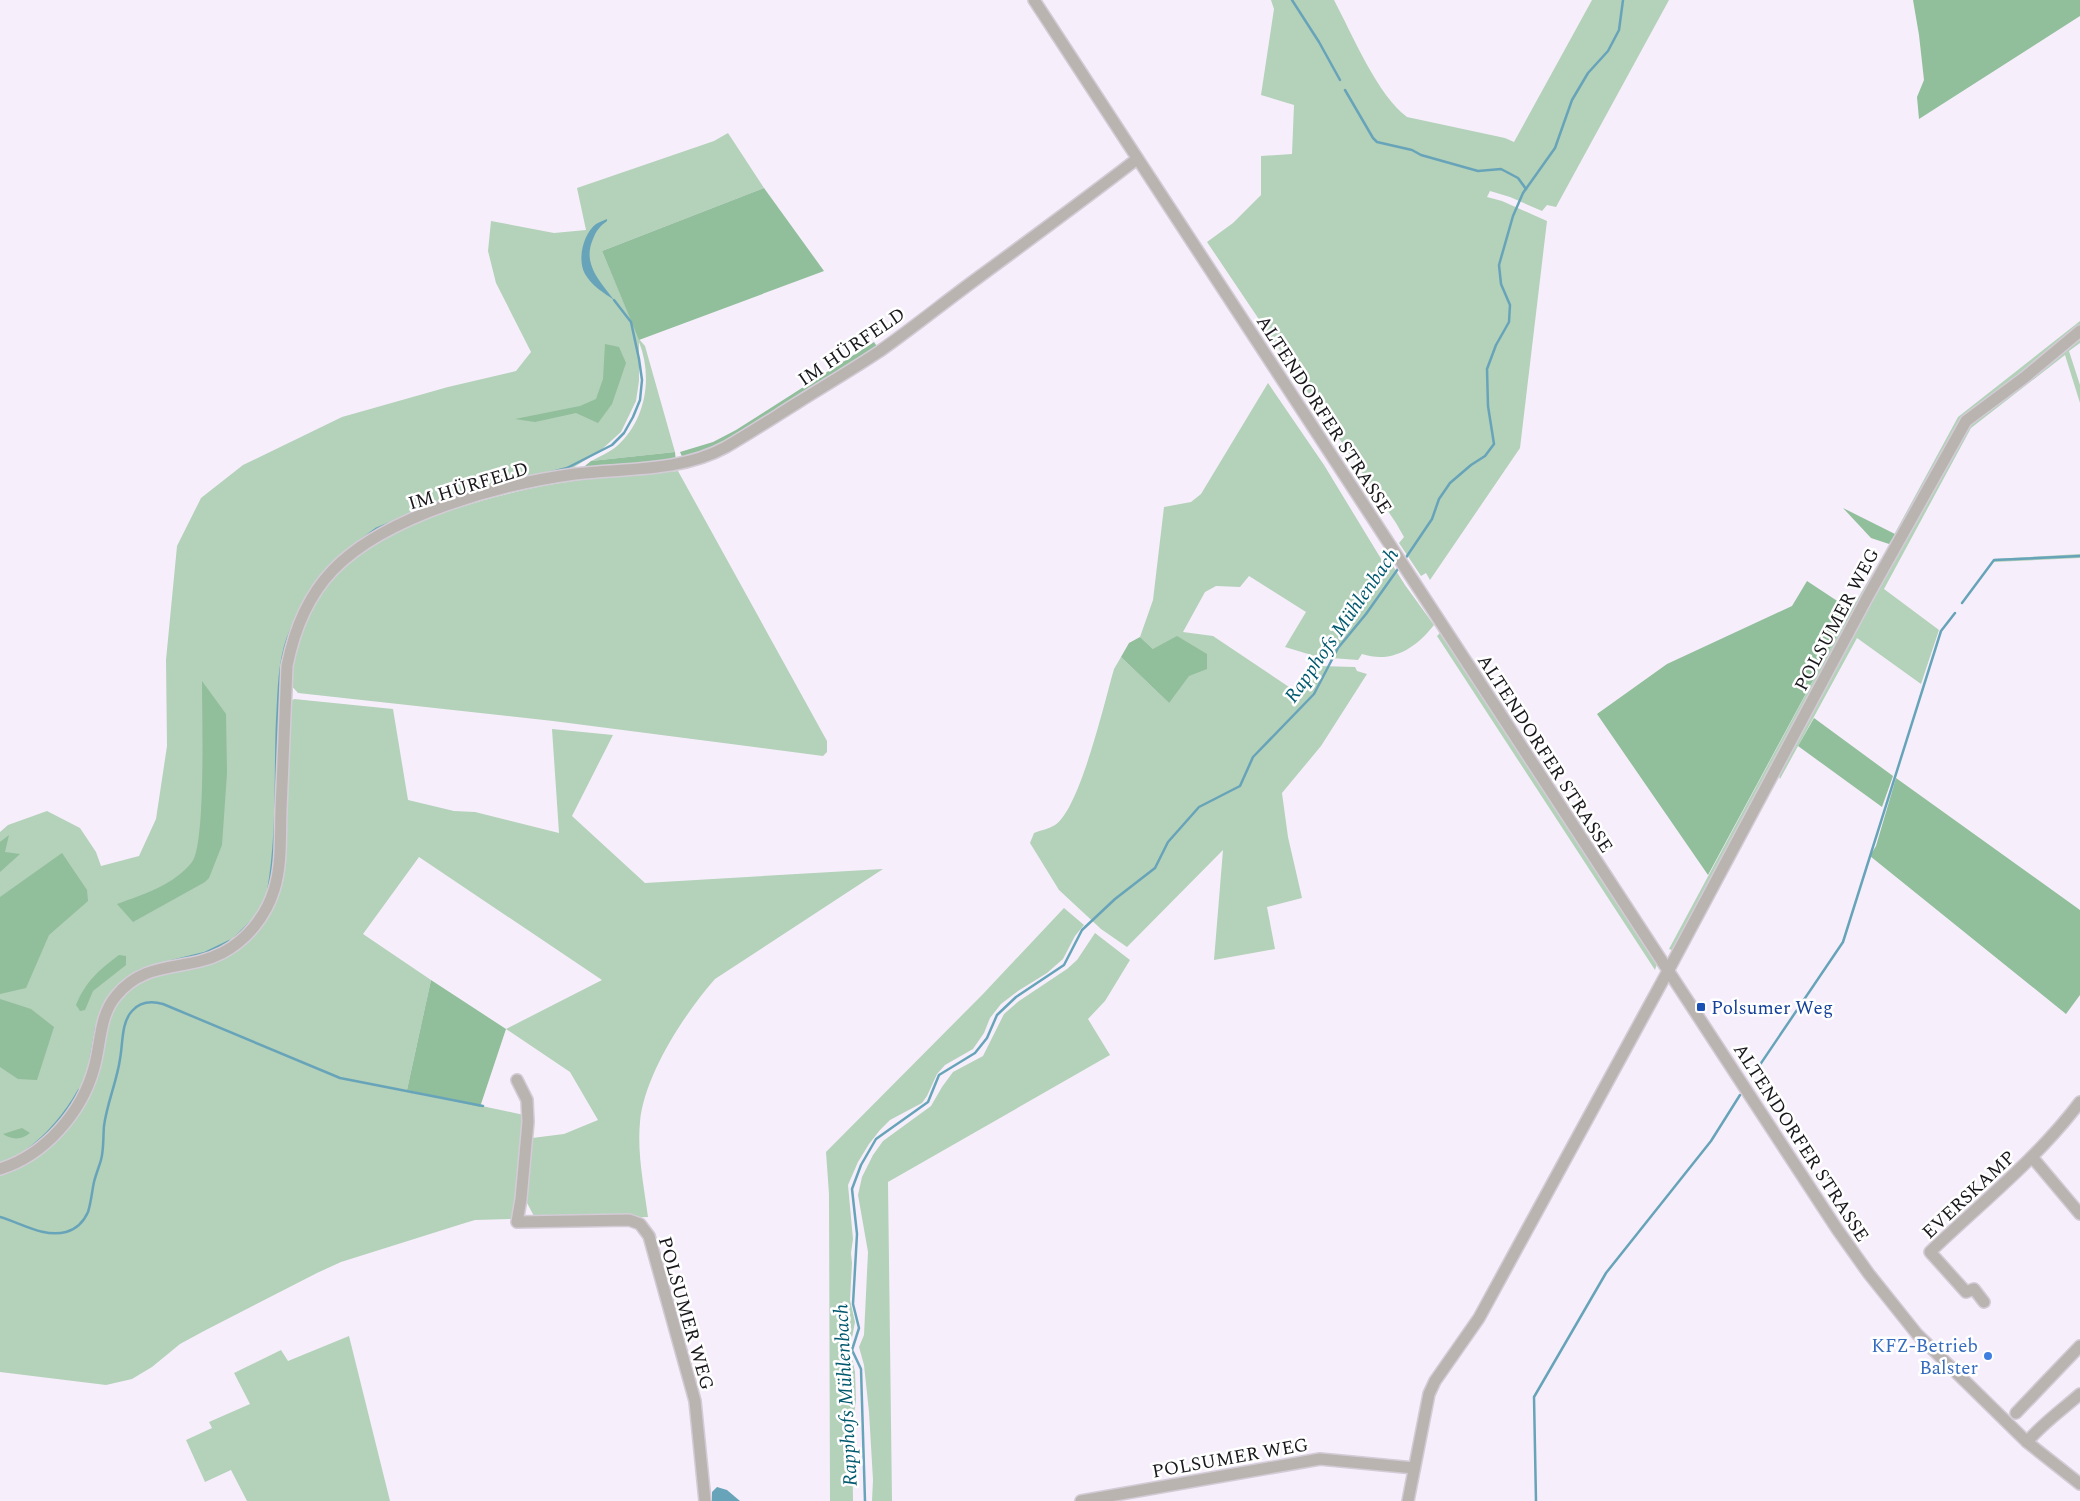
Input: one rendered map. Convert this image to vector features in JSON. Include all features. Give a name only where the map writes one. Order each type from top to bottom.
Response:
[{"type":"street","name":"ALTENDORFER STRASSE","points":[[1034,0],[1868,1274],[1917,1334],[2027,1442],[2080,1484]]},
{"type":"street","name":"IM HÜRFELD","points":[[0,1169],[11,1166],[40,1148],[70,1118],[88,1087],[95,1067],[105,1014],[115,996],[141,975],[150,971],[204,960],[223,952],[245,936],[262,917],[274,890],[279,858],[287,666],[292,643],[300,621],[314,595],[332,571],[354,551],[405,523],[432,511],[483,494],[574,474],[678,464],[706,457],[750,432],[880,350],[1137,159]]},
{"type":"street","name":"POLSUMER WEG","points":[[1408,1501],[1430,1394],[1435,1381],[1479,1318],[1668,971],[1872,588],[1966,421],[2025,377],[2080,331]]},
{"type":"street","name":"POLSUMER WEG","points":[[517,1080],[527,1100],[528,1122],[517,1222],[629,1220],[640,1224],[649,1236],[695,1401],[705,1501]]},
{"type":"street","name":"EVERSKAMP","points":[[1984,1302],[1974,1289],[1966,1292],[1930,1252],[2032,1158],[2062,1127],[2080,1102]]},
{"type":"street","points":[[2032,1158],[2080,1214]]},
{"type":"street","points":[[2016,1413],[2080,1346]]},
{"type":"street","points":[[2027,1442],[2040,1427],[2080,1394]]},
{"type":"street","name":"POLSUMER WEG","points":[[1082,1501],[1283,1464],[1320,1459],[1414,1468]]},
{"type":"green space","points":[[1271,0],[1334,0],[1376,80],[1396,107],[1407,117],[1505,138],[1514,142],[1592,0],[1669,0],[1556,207],[1547,205],[1542,211],[1510,197],[1490,191],[1487,197],[1502,201],[1547,221],[1520,448],[1430,580],[1426,573],[1421,576],[1399,543],[1404,537],[1396,523],[1207,242],[1233,223],[1261,195],[1261,156],[1292,154],[1294,105],[1261,95],[1274,9]]},
{"type":"green space","points":[[1913,0],[2080,0],[2080,16],[1919,119],[1917,97],[1924,80]]},
{"type":"green space","points":[[728,133],[764,188],[602,251],[639,339],[645,346],[675,452],[591,461],[617,446],[635,424],[644,397],[646,383],[646,369],[639,342],[639,381],[636,401],[621,432],[600,451],[571,469],[424,511],[329,570],[291,636],[275,865],[270,891],[257,917],[234,942],[211,954],[167,964],[115,993],[93,1059],[74,1102],[46,1138],[27,1153],[0,1167],[0,832],[8,825],[47,811],[80,828],[96,852],[101,866],[139,856],[156,819],[167,746],[166,660],[177,546],[201,498],[243,465],[342,417],[448,387],[516,371],[531,352],[496,283],[488,251],[491,221],[554,233],[586,230],[577,188],[714,141]]},
{"type":"green space","points":[[764,188],[824,271],[639,340],[602,251]]},
{"type":"green space","points":[[2080,321],[2080,327],[1968,416],[1894,543],[1889,544],[1958,417]]},
{"type":"green space","points":[[2080,336],[2080,343],[2069,351],[2080,385],[2080,403],[2065,355],[1971,428],[1884,589],[1939,630],[1921,684],[1857,638],[1780,779],[1778,774],[1969,425]]},
{"type":"green space","points":[[874,342],[878,348],[732,441],[683,459],[680,452],[713,442],[736,430]]},
{"type":"green space","points":[[605,344],[619,347],[626,363],[612,404],[598,423],[576,413],[535,422],[515,419],[580,406],[596,399],[603,379]]},
{"type":"green space","points":[[1268,383],[1324,465],[1383,562],[1388,558],[1434,625],[1411,647],[1393,655],[1373,657],[1362,654],[1358,660],[1318,657],[1285,647],[1306,612],[1249,576],[1240,587],[1216,586],[1205,592],[1183,632],[1213,636],[1289,687],[1294,688],[1320,666],[1355,667],[1357,671],[1367,674],[1321,746],[1282,793],[1288,837],[1302,898],[1267,907],[1275,949],[1214,960],[1223,850],[1127,947],[1101,929],[1059,890],[1030,843],[1034,833],[1055,825],[1064,815],[1074,798],[1098,728],[1114,669],[1121,657],[1169,703],[1153,649],[1140,637],[1153,600],[1164,507],[1191,502],[1201,494]]},
{"type":"green space","points":[[675,452],[676,462],[580,470],[591,461]]},
{"type":"green space","points":[[678,471],[827,741],[827,752],[823,756],[553,721],[298,693],[289,683],[290,660],[294,646],[306,616],[315,601],[346,562],[381,539],[435,516],[524,490],[591,478]]},
{"type":"green space","points":[[1843,508],[1895,534],[1889,544],[1871,538]]},
{"type":"green space","points":[[2080,554],[2080,558],[1994,562],[1993,559]]},
{"type":"green space","points":[[1881,559],[1883,563],[1675,951],[1669,949],[1851,610]]},
{"type":"green space","points":[[1807,581],[1851,610],[1708,875],[1597,714],[1667,664],[1792,606]]},
{"type":"green space","points":[[1440,633],[1657,964],[1655,970],[1437,636]]},
{"type":"green space","points":[[1177,636],[1207,654],[1207,669],[1189,676],[1169,703],[1121,657],[1129,643],[1140,637],[1153,649]]},
{"type":"green space","points":[[202,681],[226,714],[227,773],[222,845],[209,878],[205,882],[133,922],[117,904],[158,888],[176,877],[192,862],[196,851],[201,805],[203,747]]},
{"type":"green space","points":[[294,699],[393,709],[408,800],[454,811],[475,812],[559,833],[552,729],[613,735],[572,816],[645,883],[883,869],[715,979],[679,1027],[667,1046],[649,1085],[640,1122],[640,1158],[648,1217],[536,1220],[525,1199],[519,1181],[511,1219],[475,1220],[341,1262],[180,1344],[152,1367],[132,1379],[106,1385],[0,1372],[0,1173],[33,1161],[48,1148],[68,1125],[105,1025],[118,999],[141,978],[240,946],[256,934],[267,919],[273,905],[289,703]],"holes":[[[419,857],[602,980],[506,1029],[570,1072],[598,1120],[564,1134],[524,1139],[524,1115],[407,1090],[431,980],[363,934]]]},
{"type":"green space","points":[[1814,718],[1893,776],[1882,807],[1798,746]]},
{"type":"green space","points":[[1896,778],[2080,910],[2080,995],[2066,1014],[1870,856],[1876,846]]},
{"type":"green space","points":[[9,835],[5,852],[20,854],[0,872],[0,842]]},
{"type":"green space","points":[[62,853],[87,890],[88,901],[49,935],[26,988],[0,994],[0,897]]},
{"type":"green space","points":[[1064,908],[1084,925],[1075,936],[1063,959],[1047,973],[1001,1004],[990,1018],[984,1033],[973,1049],[945,1065],[937,1074],[922,1103],[890,1120],[880,1130],[858,1162],[848,1185],[853,1239],[850,1300],[855,1322],[851,1343],[856,1400],[852,1430],[853,1501],[830,1501],[829,1194],[826,1152],[983,994]]},
{"type":"green space","points":[[1095,933],[1130,960],[1105,1001],[1088,1019],[1110,1055],[888,1182],[892,1501],[872,1501],[873,1480],[869,1412],[864,1365],[859,1347],[864,1335],[868,1252],[858,1195],[862,1177],[873,1155],[883,1141],[931,1106],[953,1072],[983,1056],[1004,1014],[1019,1001],[1067,969],[1077,960]]},
{"type":"green space","points":[[119,955],[126,956],[126,965],[93,991],[85,1010],[80,1011],[76,1005],[84,989],[99,971]]},
{"type":"green space","points":[[431,980],[506,1029],[480,1107],[407,1090]]},
{"type":"green space","points":[[0,999],[31,1009],[54,1027],[37,1080],[18,1079],[0,1067]]},
{"type":"green space","points":[[22,1128],[30,1133],[24,1137],[17,1138],[3,1134]]},
{"type":"green space","points":[[349,1336],[390,1501],[247,1501],[231,1470],[205,1482],[186,1440],[212,1428],[209,1422],[250,1404],[234,1373],[281,1350],[288,1361]]},
{"type":"water","points":[[607,219],[594,236],[590,248],[590,256],[594,272],[614,300],[591,282],[585,274],[582,262],[583,248],[591,228]]},
{"type":"water","points":[[717,1487],[727,1490],[740,1501],[712,1501],[712,1492]]},
{"type":"waterway","points":[[1292,0],[1319,42],[1340,80]]},
{"type":"waterway","name":"Rapphofs Mühlenbach","points":[[1405,559],[1432,519],[1439,499],[1450,483],[1485,456],[1494,444],[1488,406],[1487,369],[1496,345],[1509,322],[1510,305],[1501,284],[1499,265],[1513,216],[1523,193],[1555,148],[1572,100],[1588,73],[1608,51],[1619,30],[1623,0]]},
{"type":"waterway","points":[[1345,90],[1377,142],[1412,150],[1421,155],[1478,171],[1501,169],[1518,178],[1526,189]]},
{"type":"waterway","points":[[548,473],[567,468],[612,445],[624,433],[640,400],[642,380],[631,322],[614,300]]},
{"type":"waterway","points":[[353,546],[376,529],[402,518]]},
{"type":"waterway","points":[[1962,603],[1994,560],[2080,556]]},
{"type":"waterway","name":"Rapphofs Mühlenbach","points":[[865,1501],[861,1369],[852,1350],[859,1328],[853,1304],[857,1234],[852,1189],[861,1165],[876,1139],[928,1102],[939,1075],[975,1053],[987,1038],[997,1015],[1016,997],[1064,965],[1082,930],[1115,899],[1155,868],[1168,842],[1199,807],[1240,786],[1253,757],[1314,694],[1338,648],[1366,614],[1400,566]]},
{"type":"waterway","points":[[1751,1078],[1843,942],[1941,631],[1955,613]]},
{"type":"waterway","points":[[268,892],[275,829],[280,676],[291,630]]},
{"type":"waterway","points":[[235,938],[252,921]]},
{"type":"waterway","points":[[172,961],[205,953],[230,941]]},
{"type":"waterway","points":[[139,971],[150,967]]},
{"type":"waterway","points":[[0,1217],[49,1233],[66,1232],[80,1224],[88,1212],[102,1156],[105,1117],[119,1067],[126,1021],[132,1011],[146,1003],[163,1004],[340,1078],[483,1106]]},
{"type":"waterway","points":[[90,1062],[96,1028]]},
{"type":"waterway","points":[[26,1151],[56,1124],[79,1090]]},
{"type":"waterway","points":[[1536,1501],[1534,1397],[1606,1273],[1711,1141],[1740,1095]]},
{"type":"place","name":"Polsumer Weg","points":[[1701,1007]]},
{"type":"place","name":"KFZ-Betrieb Balster","points":[[1988,1356]]}]
